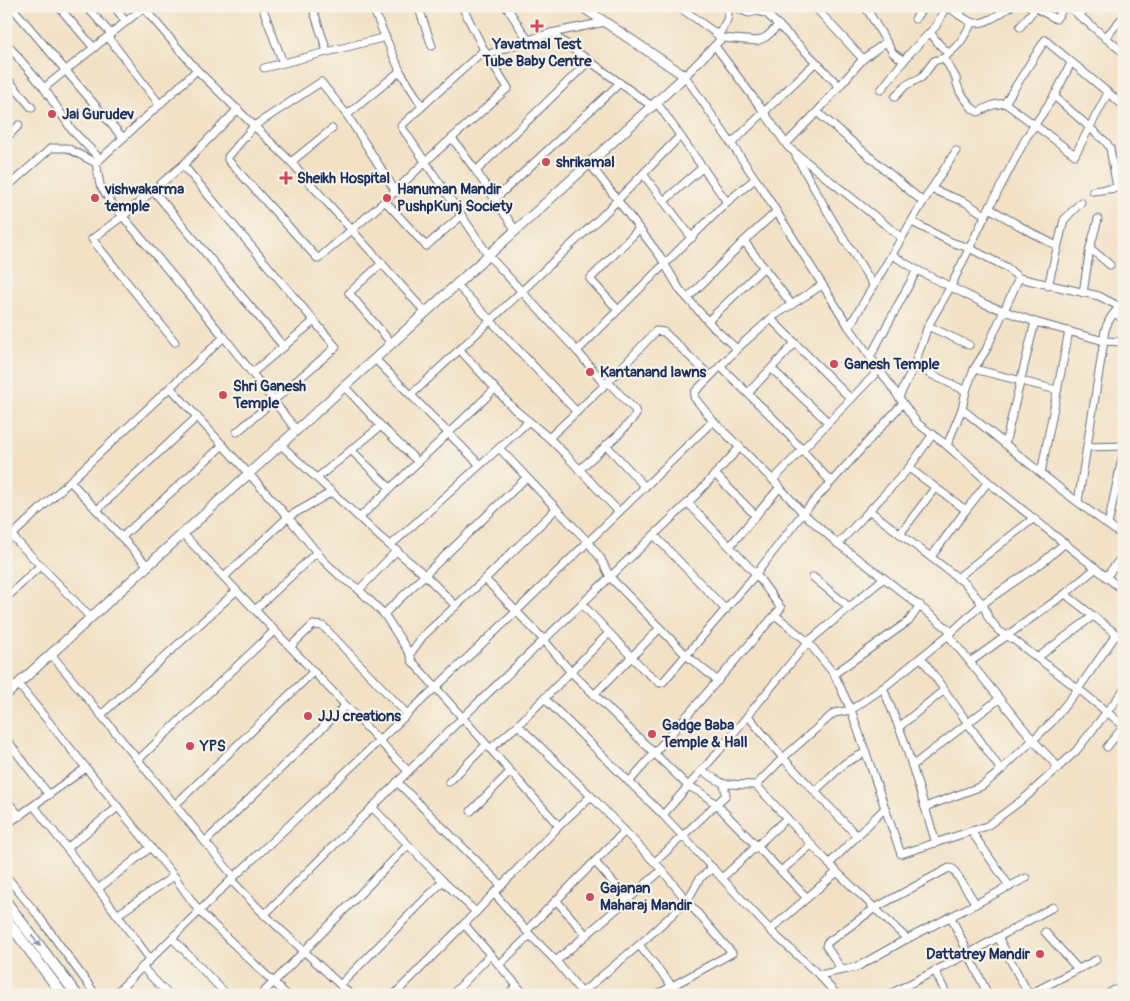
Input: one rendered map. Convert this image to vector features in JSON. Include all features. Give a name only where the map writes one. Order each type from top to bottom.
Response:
[{"type":"main road","points":[[6,902],[77,995]]},
{"type":"main road","points":[[6,919],[63,995]]},
{"type":"street","points":[[11,6],[124,138]]},
{"type":"street","points":[[58,6],[94,48]]},
{"type":"street","points":[[86,6],[160,105]]},
{"type":"street","points":[[114,6],[126,22]]},
{"type":"street","points":[[262,6],[283,63]]},
{"type":"street","points":[[312,6],[328,52]]},
{"type":"street","points":[[372,6],[400,71],[422,106]]},
{"type":"street","points":[[418,6],[432,46]]},
{"type":"street","points":[[396,192],[346,115],[321,82],[254,126],[228,156],[228,160],[318,258],[385,202],[396,192],[425,162],[508,88],[485,52],[462,6]]},
{"type":"street","points":[[506,6],[528,40]]},
{"type":"street","points":[[581,6],[685,76],[732,143],[849,327],[917,423],[947,445],[988,482],[1124,591]]},
{"type":"street","points":[[677,6],[720,37],[757,41],[766,37],[779,25]]},
{"type":"street","points":[[6,695],[655,105],[715,46],[727,20],[729,6]]},
{"type":"street","points":[[814,6],[863,59]]},
{"type":"street","points":[[865,6],[892,52],[904,61]]},
{"type":"street","points":[[915,19],[924,6]]},
{"type":"street","points":[[881,90],[904,61],[952,9],[964,6]]},
{"type":"street","points":[[952,9],[972,22],[980,22],[993,17],[1010,6]]},
{"type":"street","points":[[1020,27],[1034,7],[1056,19],[1066,6],[1124,53]]},
{"type":"street","points":[[1079,16],[1087,6]]},
{"type":"street","points":[[44,88],[143,7],[197,70],[291,162],[426,313]]},
{"type":"street","points":[[742,10],[749,13],[762,12],[767,14],[838,86]]},
{"type":"street","points":[[1105,38],[1124,16]]},
{"type":"street","points":[[579,470],[634,418],[636,413],[489,256],[400,126],[485,52],[551,33],[605,22]]},
{"type":"street","points":[[895,97],[906,85],[922,78],[934,61],[946,55],[960,43],[972,22]]},
{"type":"street","points":[[930,32],[946,55],[960,92],[972,108],[978,112],[1005,102],[1045,40],[1124,106]]},
{"type":"street","points":[[551,33],[620,83],[655,105],[680,136],[727,202]]},
{"type":"street","points":[[264,68],[386,37]]},
{"type":"street","points":[[786,144],[863,59],[886,42]]},
{"type":"street","points":[[6,43],[44,88],[72,130],[98,161],[100,185],[110,201],[224,337],[297,431]]},
{"type":"street","points":[[715,46],[786,144],[902,238]]},
{"type":"street","points":[[476,170],[589,61]]},
{"type":"street","points":[[732,143],[816,62]]},
{"type":"street","points":[[582,604],[660,684],[726,610],[803,514],[901,400],[928,326],[951,286],[987,211],[1026,138],[1054,96],[1071,63]]},
{"type":"street","points":[[98,161],[197,70]]},
{"type":"street","points":[[346,115],[400,71]]},
{"type":"street","points":[[6,77],[32,108]]},
{"type":"street","points":[[495,199],[620,83]]},
{"type":"street","points":[[1005,102],[1075,155],[1108,93]]},
{"type":"street","points":[[1054,96],[1090,127],[1110,148],[1120,188],[1092,190]]},
{"type":"street","points":[[175,342],[92,239],[124,216],[183,165],[238,109]]},
{"type":"street","points":[[817,112],[923,202]]},
{"type":"street","points":[[6,138],[19,125]]},
{"type":"street","points":[[291,162],[332,129]]},
{"type":"street","points":[[411,395],[618,200],[680,136]]},
{"type":"street","points":[[452,138],[476,170],[516,231]]},
{"type":"street","points":[[6,188],[51,148],[67,148],[98,161]]},
{"type":"street","points":[[793,151],[834,223],[874,286]]},
{"type":"street","points":[[849,327],[923,202],[956,151]]},
{"type":"street","points":[[590,164],[665,264],[680,290],[737,349]]},
{"type":"street","points":[[183,165],[336,347],[238,432]]},
{"type":"street","points":[[664,201],[703,167]]},
{"type":"street","points":[[643,174],[692,238]]},
{"type":"street","points":[[577,351],[727,202],[755,179]]},
{"type":"street","points":[[931,189],[987,211],[1057,246]]},
{"type":"street","points":[[153,190],[284,347]]},
{"type":"street","points":[[385,202],[426,246],[461,216]]},
{"type":"street","points":[[1048,286],[1064,220],[1081,202]]},
{"type":"street","points":[[688,298],[744,240],[776,212]]},
{"type":"street","points":[[1083,293],[1090,248],[1098,219]]},
{"type":"street","points":[[912,222],[1006,267],[1019,278],[1048,286],[1100,296],[1122,305],[1104,330],[1104,341],[1078,502]]},
{"type":"street","points":[[618,310],[590,279],[638,230]]},
{"type":"street","points":[[744,240],[792,304]]},
{"type":"street","points":[[1090,248],[1110,264]]},
{"type":"street","points":[[892,255],[917,270],[985,304],[1035,322],[1104,341],[1124,342]]},
{"type":"street","points":[[382,263],[349,293],[392,344]]},
{"type":"street","points":[[708,321],[764,267]]},
{"type":"street","points":[[870,357],[917,270]]},
{"type":"street","points":[[947,445],[962,409],[974,369],[986,350],[1019,278]]},
{"type":"street","points":[[457,285],[576,412]]},
{"type":"street","points":[[822,285],[771,319],[737,349],[695,392],[695,401],[713,422],[780,487],[803,514],[838,544],[920,605],[950,633],[970,662],[1032,740],[1058,767]]},
{"type":"street","points":[[1115,313],[1124,321]]},
{"type":"street","points":[[771,319],[851,399]]},
{"type":"street","points":[[252,373],[314,321]]},
{"type":"street","points":[[1006,444],[1035,322]]},
{"type":"street","points":[[928,326],[969,345]]},
{"type":"street","points":[[549,438],[606,383],[652,333],[659,330],[664,332],[710,376]]},
{"type":"street","points":[[1041,473],[1069,331]]},
{"type":"street","points":[[91,618],[41,565],[9,538],[224,337]]},
{"type":"street","points":[[748,393],[795,343]]},
{"type":"street","points":[[460,350],[495,389],[529,422],[549,438],[619,512]]},
{"type":"street","points":[[376,359],[480,465]]},
{"type":"street","points":[[720,366],[748,393],[831,482]]},
{"type":"street","points":[[914,366],[966,391]]},
{"type":"street","points":[[772,369],[828,422]]},
{"type":"street","points":[[974,369],[1057,390]]},
{"type":"street","points":[[773,480],[879,370]]},
{"type":"street","points":[[170,387],[331,568],[359,590],[384,614],[410,654],[412,661],[559,826]]},
{"type":"street","points":[[345,387],[418,462]]},
{"type":"street","points":[[359,518],[495,389]]},
{"type":"street","points":[[962,409],[1041,473],[1124,536]]},
{"type":"street","points":[[97,510],[197,417]]},
{"type":"street","points":[[359,590],[394,548],[480,465],[529,422]]},
{"type":"street","points":[[114,995],[232,878],[515,612],[713,422]]},
{"type":"street","points":[[317,478],[381,426]]},
{"type":"street","points":[[838,544],[909,468],[932,434]]},
{"type":"street","points":[[122,537],[223,445]]},
{"type":"street","points":[[281,445],[359,518],[425,575],[456,606]]},
{"type":"street","points":[[606,445],[645,487]]},
{"type":"street","points":[[264,915],[463,717],[688,503],[740,447]]},
{"type":"street","points":[[1087,447],[1124,447],[1108,525]]},
{"type":"street","points":[[499,448],[588,542],[601,559],[610,578],[686,655],[718,681]]},
{"type":"street","points":[[351,450],[390,488]]},
{"type":"street","points":[[909,468],[966,510]]},
{"type":"street","points":[[715,474],[756,516]]},
{"type":"street","points":[[384,614],[526,478]]},
{"type":"street","points":[[70,481],[148,566]]},
{"type":"street","points":[[931,557],[988,482]]},
{"type":"street","points":[[730,546],[780,487]]},
{"type":"street","points":[[900,534],[936,488]]},
{"type":"street","points":[[224,577],[288,518],[332,492]]},
{"type":"street","points":[[630,782],[781,608],[756,574],[688,503]]},
{"type":"street","points":[[410,654],[423,636],[485,579],[556,509]]},
{"type":"street","points":[[870,511],[966,584],[982,604],[999,631],[1078,689],[1124,726],[1107,747]]},
{"type":"street","points":[[957,578],[1034,518]]},
{"type":"street","points":[[183,534],[408,771]]},
{"type":"street","points":[[654,535],[726,610]]},
{"type":"street","points":[[756,786],[783,758],[834,713],[851,710],[883,688],[982,604],[1043,562],[1065,543]]},
{"type":"street","points":[[255,610],[317,552]]},
{"type":"street","points":[[1106,577],[1124,554]]},
{"type":"street","points":[[6,598],[41,565]]},
{"type":"street","points":[[970,662],[1065,594],[1096,568]]},
{"type":"street","points":[[813,577],[850,608]]},
{"type":"street","points":[[663,816],[808,642],[884,578]]},
{"type":"street","points":[[485,579],[544,640],[570,672],[688,786],[716,804],[807,898]]},
{"type":"street","points":[[101,715],[236,591]]},
{"type":"street","points":[[1065,594],[1124,640]]},
{"type":"street","points":[[834,674],[909,620],[920,605]]},
{"type":"street","points":[[775,615],[808,642],[834,674],[851,710],[901,854],[987,826],[1026,797],[1076,751],[1124,690]]},
{"type":"street","points":[[1037,658],[1093,616]]},
{"type":"street","points":[[290,647],[313,625],[323,626],[407,714]]},
{"type":"street","points":[[594,695],[660,628]]},
{"type":"street","points":[[138,760],[274,631]]},
{"type":"street","points":[[449,782],[488,747],[518,725],[609,633]]},
{"type":"street","points":[[924,807],[982,786],[1001,770],[1052,722],[1116,635]]},
{"type":"street","points":[[51,654],[264,915],[351,995]]},
{"type":"street","points":[[921,657],[1001,770]]},
{"type":"street","points":[[175,806],[313,672]]},
{"type":"street","points":[[18,684],[151,847],[199,911],[287,995]]},
{"type":"street","points":[[883,688],[912,766],[936,843]]},
{"type":"street","points":[[898,727],[944,690]]},
{"type":"street","points":[[544,698],[630,782],[770,930],[819,975],[837,995]]},
{"type":"street","points":[[912,766],[999,699]]},
{"type":"street","points":[[205,842],[345,706]]},
{"type":"street","points":[[748,716],[783,758],[857,836]]},
{"type":"street","points":[[518,725],[655,862],[732,953],[656,995]]},
{"type":"street","points":[[6,739],[49,795]]},
{"type":"street","points":[[815,791],[845,763],[866,752]]},
{"type":"street","points":[[6,825],[86,768]]},
{"type":"street","points":[[702,771],[724,784],[756,786],[837,872],[906,939]]},
{"type":"street","points":[[471,811],[510,772]]},
{"type":"street","points":[[398,782],[501,885]]},
{"type":"street","points":[[655,862],[726,795],[724,784]]},
{"type":"street","points":[[398,993],[501,885],[591,796]]},
{"type":"street","points":[[6,800],[20,816]]},
{"type":"street","points":[[34,806],[150,959]]},
{"type":"street","points":[[67,848],[118,807]]},
{"type":"street","points":[[372,807],[443,881],[476,912]]},
{"type":"street","points":[[830,864],[885,808]]},
{"type":"street","points":[[722,878],[787,818]]},
{"type":"street","points":[[499,965],[556,900],[625,831]]},
{"type":"street","points":[[971,831],[1010,887]]},
{"type":"street","points":[[261,995],[408,844]]},
{"type":"street","points":[[781,872],[811,844]]},
{"type":"street","points":[[98,888],[151,847]]},
{"type":"street","points":[[595,862],[628,899]]},
{"type":"street","points":[[842,970],[826,946],[827,943],[875,908],[951,867],[976,904]]},
{"type":"street","points":[[494,893],[528,933],[556,961],[581,994],[687,901],[700,878],[713,868]]},
{"type":"street","points":[[556,961],[662,870]]},
{"type":"street","points":[[770,930],[837,872]]},
{"type":"street","points":[[6,876],[40,918],[96,995]]},
{"type":"street","points":[[117,915],[174,876]]},
{"type":"street","points":[[819,975],[857,967],[906,939],[1026,878]]},
{"type":"street","points":[[340,985],[443,881]]},
{"type":"street","points":[[556,900],[586,935]]},
{"type":"street","points":[[888,995],[1053,907]]},
{"type":"street","points":[[951,917],[988,995]]},
{"type":"street","points":[[464,924],[525,995]]},
{"type":"street","points":[[1045,932],[1078,969]]},
{"type":"street","points":[[998,937],[1028,995],[1096,960]]},
{"type":"street","points":[[172,938],[227,995]]},
{"type":"street","points":[[639,945],[672,986]]},
{"type":"street","points":[[452,995],[490,955]]},
{"type":"street","points":[[142,967],[169,995]]},
{"type":"street","points":[[935,971],[947,995]]},
{"type":"street","points":[[507,995],[517,986]]},
{"type":"street","points":[[1106,995],[1114,990]]},
{"type":"place","name":"Yavatmal Test Tube Baby Centre","points":[[537,26]]},
{"type":"place","name":"Jai Gurudev","points":[[52,114]]},
{"type":"place","name":"shrikamal","points":[[546,162]]},
{"type":"place","name":"Sheikh Hospital","points":[[286,178]]},
{"type":"place","name":"vishwakarma temple","points":[[95,198]]},
{"type":"place","name":"Hanuman Mandir PushpKunj Society","points":[[387,198]]},
{"type":"place","name":"Ganesh Temple","points":[[834,364]]},
{"type":"place","name":"Kantanand lawns","points":[[590,372]]},
{"type":"place","name":"Shri Ganesh Temple","points":[[223,395]]},
{"type":"place","name":"JJJ creations","points":[[308,716]]},
{"type":"place","name":"Gadge Baba Temple & Hall","points":[[652,734]]},
{"type":"place","name":"YPS","points":[[190,746]]},
{"type":"place","name":"Gajanan Maharaj Mandir","points":[[590,897]]},
{"type":"place","name":"Dattatrey Mandir","points":[[1040,954]]}]
